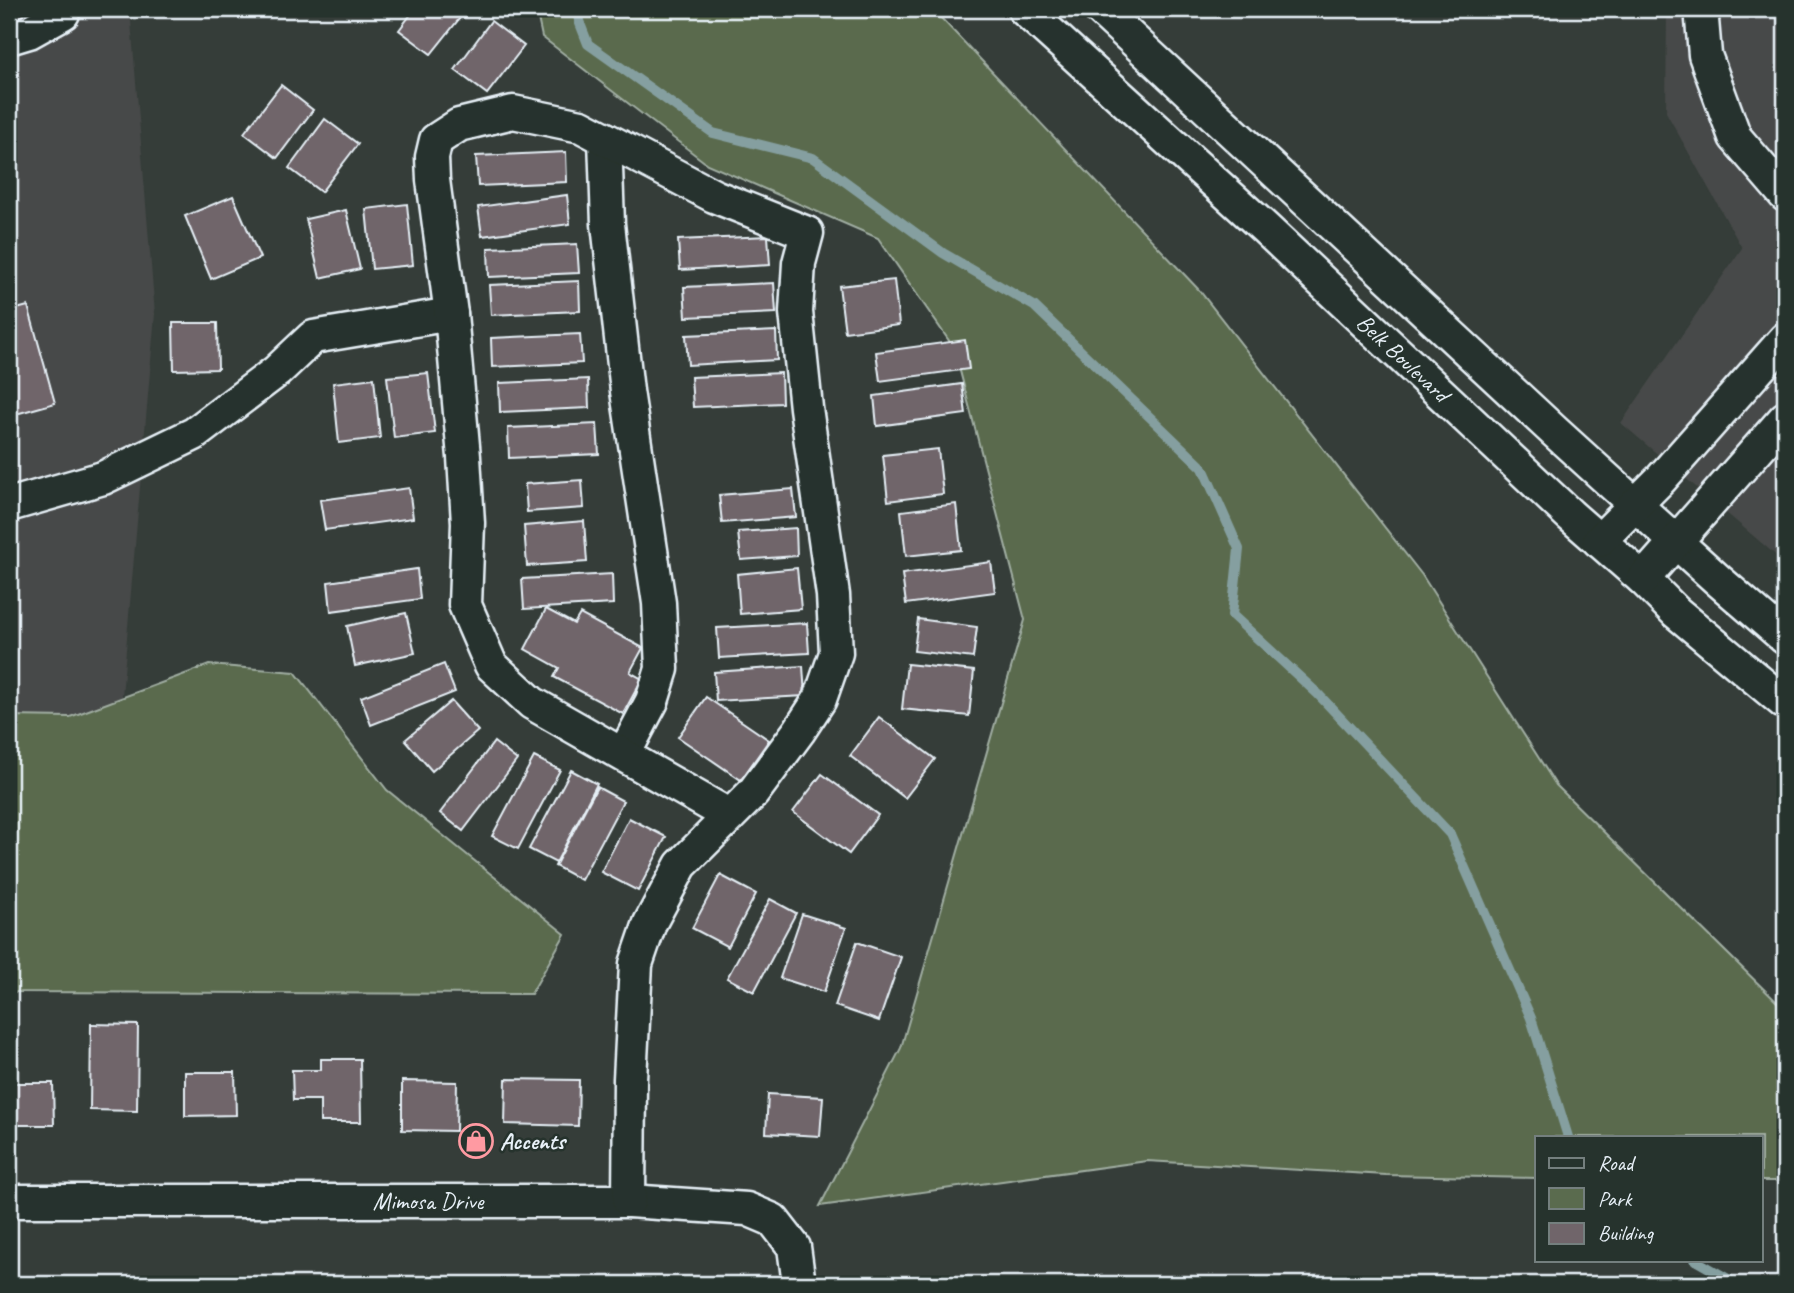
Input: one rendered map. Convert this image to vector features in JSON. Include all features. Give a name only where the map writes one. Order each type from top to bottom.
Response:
[{"type":"street","points":[[9,38],[29,32],[63,13],[64,9]]},
{"type":"street","name":"Belk Boulevard","points":[[1024,9],[1266,229],[1676,612],[1785,703]]},
{"type":"street","name":"Belk Boulevard","points":[[1100,9],[1676,542],[1785,638]]},
{"type":"street","points":[[1704,9],[1705,55],[1735,137],[1785,195]]},
{"type":"street","points":[[629,1201],[630,1079],[636,964],[650,923],[681,865],[730,816],[753,793],[813,710],[820,699],[836,653],[833,595],[806,408],[796,312],[799,263],[807,233],[714,196],[581,126],[513,113],[459,125],[436,140],[432,157],[451,314],[468,523],[465,605],[491,665],[532,703],[730,816]]},
{"type":"street","points":[[605,139],[608,224],[627,391],[659,603],[662,668],[652,701],[624,754]]},
{"type":"street","points":[[9,505],[103,478],[194,434],[277,371],[313,337],[451,314]]},
{"type":"street","points":[[1599,541],[1634,503],[1661,479],[1785,340]]},
{"type":"street","points":[[1643,579],[1785,418]]},
{"type":"street","name":"Mimosa Drive","points":[[9,1201],[629,1201],[747,1209],[774,1220],[794,1248],[799,1284]]},
{"type":"shaded area","points":[[9,9],[130,9],[155,314],[117,754],[9,781]]},
{"type":"shaded area","points":[[1667,9],[1785,9],[1785,563],[1621,423],[1742,248],[1666,112]]},
{"type":"green space","points":[[536,9],[929,9],[942,19],[1199,290],[1422,575],[1556,785],[1785,1010],[1785,1181],[1762,1181],[1762,1136],[1535,1136],[1535,1178],[1386,1175],[1147,1161],[820,1206],[901,1048],[1025,620],[954,348],[878,238],[707,164],[542,37]]},
{"type":"green space","points":[[209,665],[295,672],[387,790],[565,934],[531,994],[9,992],[9,716],[70,717]]},
{"type":"building","points":[[415,9],[467,9],[431,54],[399,30]]},
{"type":"building","points":[[491,21],[524,46],[487,94],[455,70]]},
{"type":"building","points":[[281,85],[313,110],[277,158],[244,133]]},
{"type":"building","points":[[325,119],[358,144],[321,192],[289,168]]},
{"type":"building","points":[[566,152],[567,182],[478,186],[476,156]]},
{"type":"building","points":[[567,195],[570,224],[482,236],[478,207]]},
{"type":"building","points":[[233,196],[260,258],[211,279],[185,216]]},
{"type":"building","points":[[407,204],[413,265],[372,269],[366,209]]},
{"type":"building","points":[[346,210],[360,269],[320,278],[306,219]]},
{"type":"building","points":[[768,236],[770,265],[680,270],[678,240]]},
{"type":"building","points":[[577,244],[579,273],[489,277],[488,248]]},
{"type":"building","points":[[894,280],[899,325],[845,332],[839,286]]},
{"type":"building","points":[[579,281],[580,311],[491,315],[489,285]]},
{"type":"building","points":[[774,283],[776,313],[686,317],[684,287]]},
{"type":"building","points":[[28,306],[55,403],[9,416],[9,311]]},
{"type":"building","points":[[173,323],[217,323],[218,369],[174,370]]},
{"type":"building","points":[[776,331],[777,360],[688,365],[686,335]]},
{"type":"building","points":[[580,334],[582,363],[492,367],[491,338]]},
{"type":"building","points":[[965,340],[969,369],[880,381],[876,352]]},
{"type":"building","points":[[428,373],[435,433],[394,438],[387,377]]},
{"type":"building","points":[[781,373],[782,403],[693,407],[691,377]]},
{"type":"building","points":[[374,378],[380,438],[339,443],[333,383]]},
{"type":"building","points":[[588,379],[589,408],[500,412],[499,383]]},
{"type":"building","points":[[962,384],[966,414],[877,426],[874,396]]},
{"type":"building","points":[[597,424],[599,454],[509,458],[508,428]]},
{"type":"building","points":[[938,449],[943,494],[888,501],[883,455]]},
{"type":"building","points":[[582,480],[584,508],[527,512],[525,484]]},
{"type":"building","points":[[409,488],[413,518],[325,530],[320,500]]},
{"type":"building","points":[[793,489],[796,517],[722,523],[719,495]]},
{"type":"building","points":[[956,504],[961,550],[906,556],[901,511]]},
{"type":"building","points":[[584,521],[587,562],[527,566],[524,526]]},
{"type":"building","points":[[796,528],[797,556],[741,560],[738,532]]},
{"type":"building","points":[[991,562],[995,592],[906,604],[902,574]]},
{"type":"building","points":[[797,568],[801,609],[740,614],[737,574]]},
{"type":"building","points":[[417,569],[420,599],[331,611],[328,582]]},
{"type":"building","points":[[612,574],[613,604],[524,609],[522,579]]},
{"type":"building","points":[[546,609],[574,624],[580,614],[643,648],[630,672],[642,679],[623,714],[554,677],[559,668],[525,649]]},
{"type":"building","points":[[406,613],[415,653],[355,666],[347,626]]},
{"type":"building","points":[[918,619],[977,627],[973,658],[914,651]]},
{"type":"building","points":[[807,623],[809,653],[719,658],[717,628]]},
{"type":"building","points":[[444,664],[455,692],[371,725],[361,697]]},
{"type":"building","points":[[907,664],[974,671],[969,716],[902,709]]},
{"type":"building","points":[[803,666],[805,696],[716,701],[714,672]]},
{"type":"building","points":[[706,697],[769,740],[741,780],[678,737]]},
{"type":"building","points":[[451,701],[478,731],[432,771],[405,740]]},
{"type":"building","points":[[879,717],[935,759],[905,798],[850,756]]},
{"type":"building","points":[[494,742],[517,760],[463,831],[440,813]]},
{"type":"building","points":[[534,757],[560,770],[518,849],[492,836]]},
{"type":"building","points":[[571,770],[597,784],[556,863],[529,849]]},
{"type":"building","points":[[822,774],[878,815],[849,854],[793,812]]},
{"type":"building","points":[[597,787],[623,801],[581,880],[555,866]]},
{"type":"building","points":[[629,818],[666,837],[638,891],[601,872]]},
{"type":"building","points":[[720,875],[756,894],[728,947],[692,928]]},
{"type":"building","points":[[770,899],[796,913],[754,992],[727,978]]},
{"type":"building","points":[[802,914],[846,928],[824,992],[780,978]]},
{"type":"building","points":[[857,942],[901,957],[879,1021],[835,1006]]},
{"type":"building","points":[[91,1024],[138,1025],[137,1111],[90,1110]]},
{"type":"building","points":[[321,1059],[360,1059],[361,1122],[320,1122],[320,1100],[293,1100],[292,1070],[321,1070]]},
{"type":"building","points":[[185,1072],[235,1072],[236,1115],[185,1116]]},
{"type":"building","points":[[506,1079],[579,1080],[578,1126],[505,1124]]},
{"type":"building","points":[[402,1081],[457,1082],[456,1131],[402,1130]]},
{"type":"building","points":[[9,1083],[53,1083],[54,1125],[9,1125]]},
{"type":"building","points":[[768,1094],[823,1097],[820,1136],[766,1133]]},
{"type":"waterway","points":[[578,9],[579,21],[588,44],[713,133],[813,158],[943,253],[1034,306],[1203,468],[1239,549],[1232,615],[1318,694],[1450,834],[1531,1018],[1568,1136]]},
{"type":"waterway","points":[[1698,1262],[1737,1284]]},
{"type":"place","name":"Accents","points":[[476,1141]]}]
